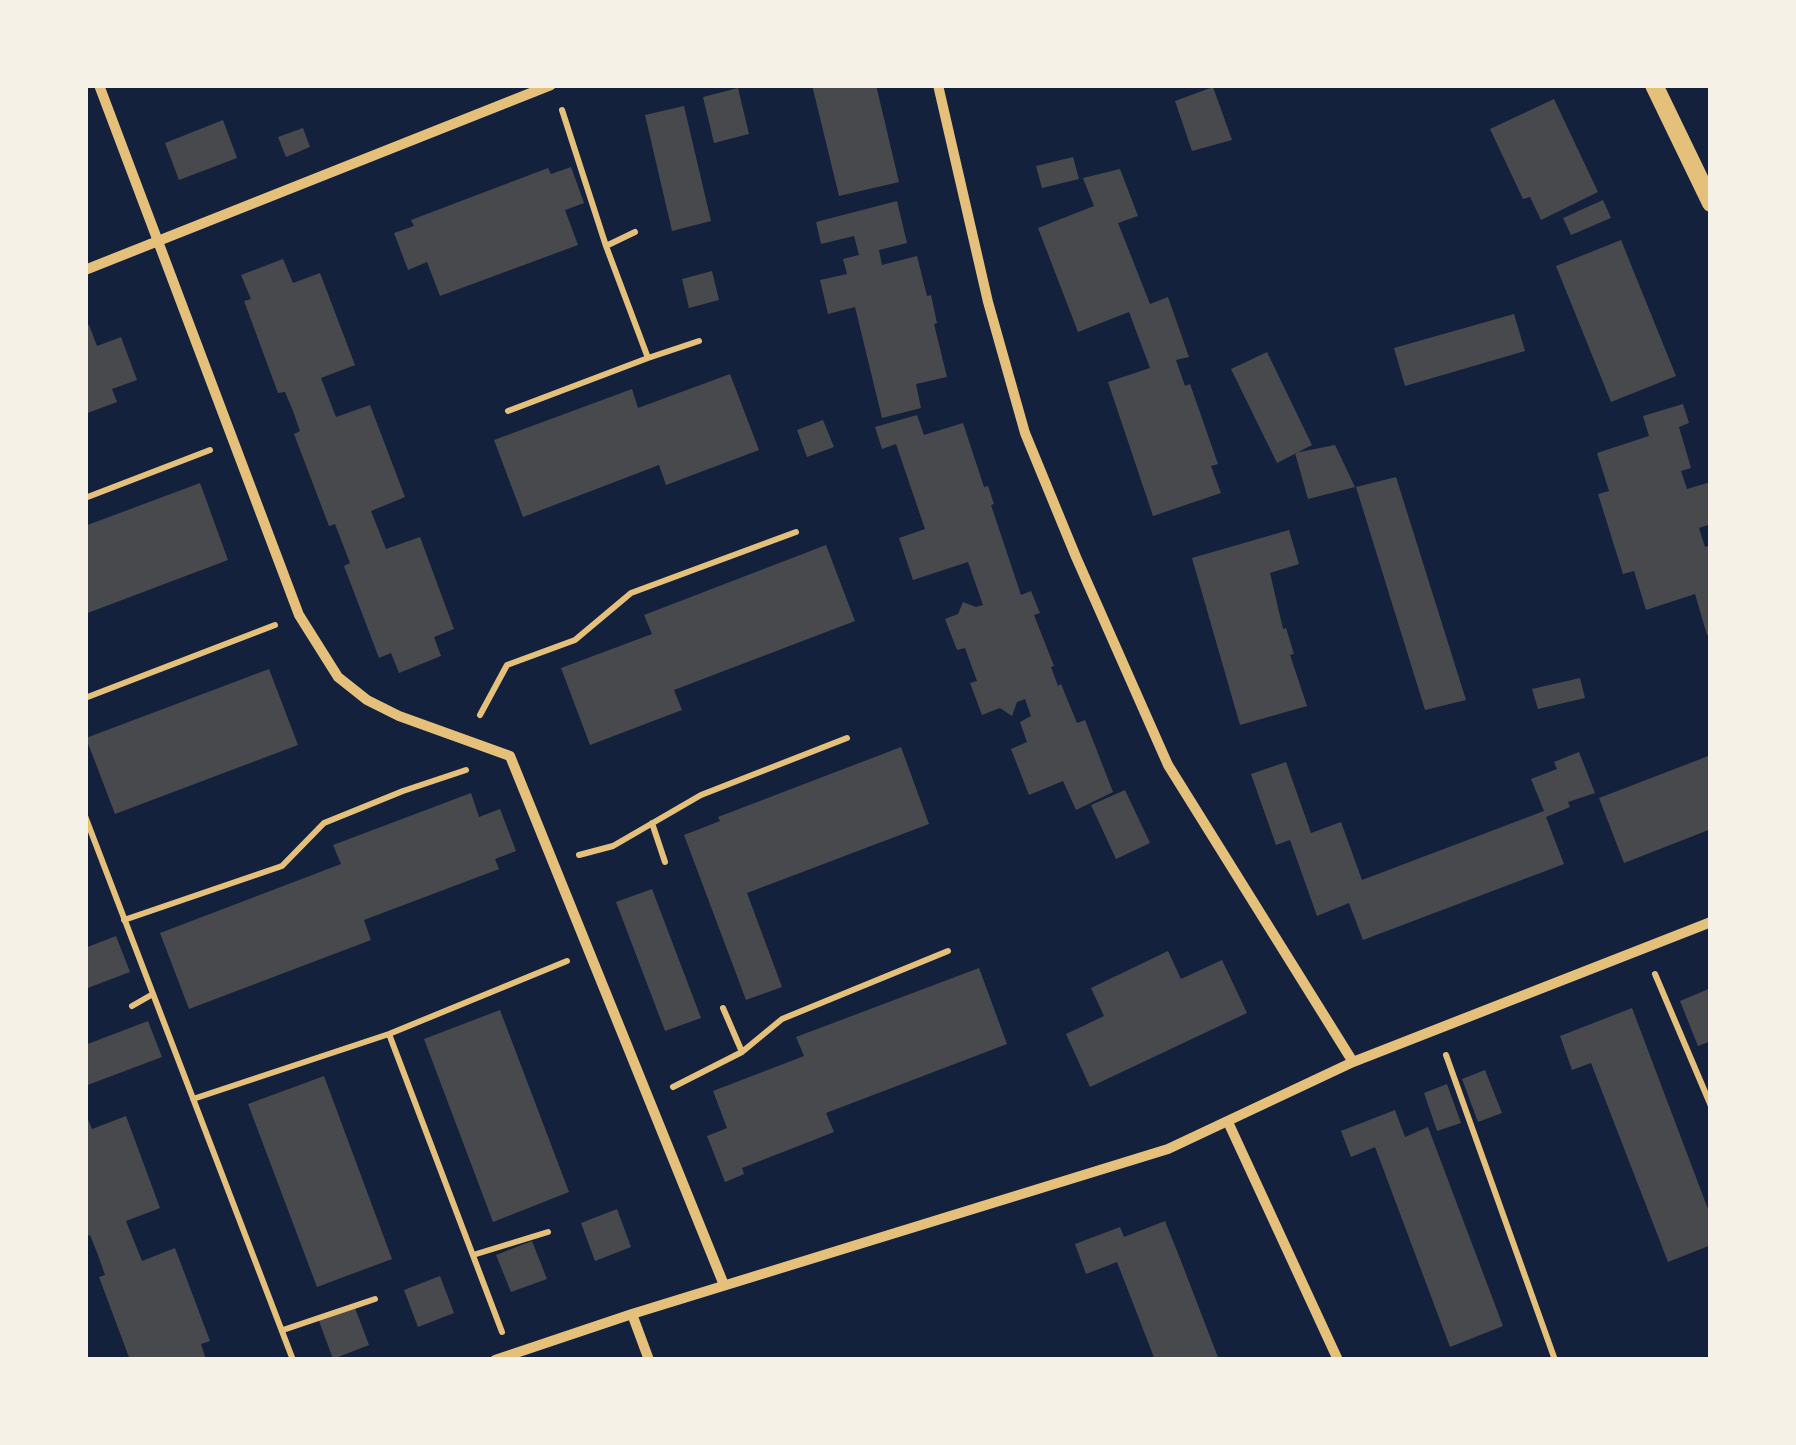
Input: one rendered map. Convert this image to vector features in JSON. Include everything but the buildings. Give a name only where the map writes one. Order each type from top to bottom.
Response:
[{"type":"street","points":[[99,85],[299,615],[338,677],[367,700],[399,716],[510,756],[724,1285]]},
{"type":"street","points":[[85,270],[551,85]]},
{"type":"street","points":[[938,85],[988,302],[1025,433],[1076,557],[1168,765],[1353,1062]]},
{"type":"street","points":[[1654,85],[1705,171],[1711,203]]},
{"type":"street","points":[[496,1360],[724,1285],[1168,1149],[1353,1062],[1711,922]]},
{"type":"street","points":[[1228,1122],[1338,1360]]},
{"type":"street","points":[[632,1314],[649,1360]]},
{"type":"path","points":[[559,103],[648,358]]},
{"type":"path","points":[[606,246],[634,232]]},
{"type":"path","points":[[508,411],[699,342]]},
{"type":"path","points":[[85,498],[235,441]]},
{"type":"path","points":[[467,738],[507,665],[575,640],[632,592],[796,532]]},
{"type":"path","points":[[85,698],[299,615]]},
{"type":"path","points":[[554,862],[613,846],[701,795],[847,738]]},
{"type":"path","points":[[124,920],[282,866],[324,822],[510,756]]},
{"type":"path","points":[[85,816],[293,1360]]},
{"type":"path","points":[[652,823],[665,862]]},
{"type":"path","points":[[1644,950],[1711,1106]]},
{"type":"path","points":[[193,1099],[389,1034],[590,951]]},
{"type":"path","points":[[649,1100],[742,1052],[782,1019],[948,951]]},
{"type":"path","points":[[132,1006],[153,994]]},
{"type":"path","points":[[723,1008],[742,1052]]},
{"type":"path","points":[[1438,1030],[1555,1360]]},
{"type":"path","points":[[389,1034],[511,1355]]},
{"type":"path","points":[[473,1255],[548,1232]]},
{"type":"path","points":[[283,1330],[375,1299]]}]
